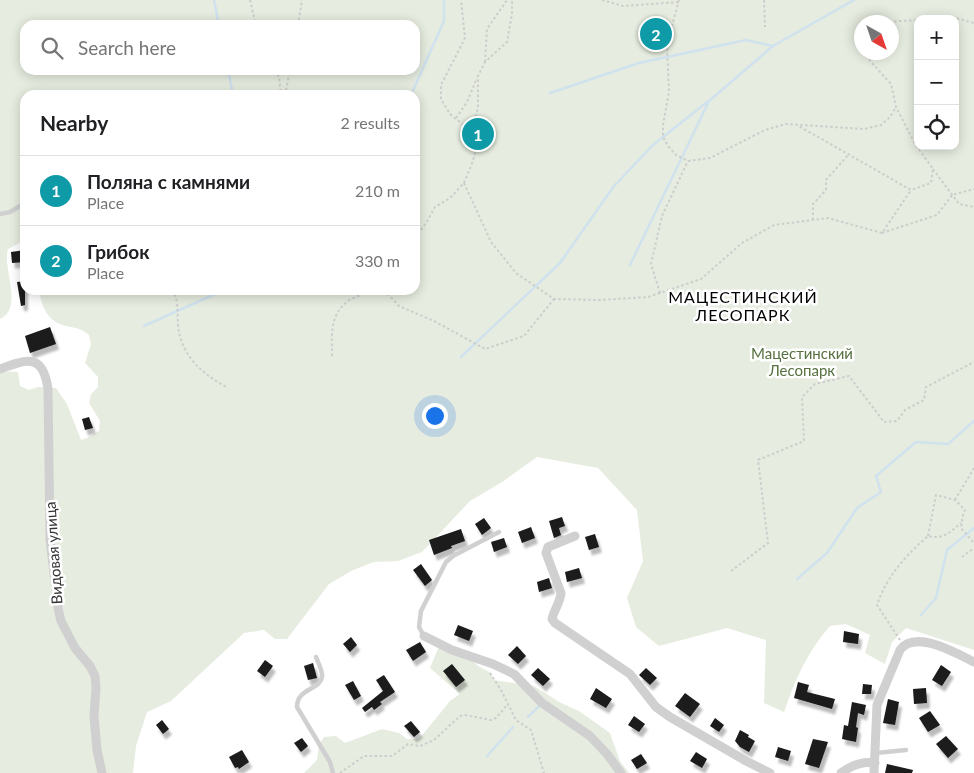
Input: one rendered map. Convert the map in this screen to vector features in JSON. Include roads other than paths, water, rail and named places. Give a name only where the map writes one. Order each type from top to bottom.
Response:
[{"type":"street","name":"Видовая улица","points":[[0,370],[25,361],[41,366],[46,373],[48,388],[50,539],[58,608],[61,621],[75,648],[90,666],[95,676],[97,750],[102,773]]},
{"type":"street","points":[[575,536],[552,544],[548,547],[546,553],[562,593],[553,613],[552,619],[555,624],[630,674],[656,707],[746,761],[770,773]]},
{"type":"street","points":[[424,636],[452,650],[493,664],[514,674],[542,703],[590,736],[621,773]]},
{"type":"street","points":[[841,773],[850,766],[864,762],[875,768],[877,705],[900,650],[904,645],[919,641],[945,648],[974,662]]},
{"type":"lane","points":[[0,214],[10,212],[20,206]]},
{"type":"lane","points":[[424,636],[419,627],[422,611],[446,562],[453,556],[499,532]]},
{"type":"lane","points":[[316,657],[322,677],[319,683],[302,694],[297,700],[297,706],[330,762],[333,773]]},
{"type":"lane","points":[[876,753],[906,750]]},
{"type":"waterway","points":[[214,0],[218,20]]},
{"type":"waterway","points":[[420,75],[444,21],[444,0]]},
{"type":"waterway","points":[[630,265],[709,101],[773,46],[854,0]]},
{"type":"waterway","points":[[550,93],[639,63],[746,40],[773,46]]},
{"type":"waterway","points":[[229,75],[232,90]]},
{"type":"waterway","points":[[413,90],[420,75]]},
{"type":"waterway","points":[[461,357],[560,263],[614,186],[653,145],[707,102]]},
{"type":"waterway","points":[[144,326],[213,295]]},
{"type":"waterway","points":[[797,579],[827,553],[857,508],[881,492],[876,476],[916,442],[948,444],[974,421]]},
{"type":"waterway","points":[[921,615],[936,598],[947,550],[974,528]]},
{"type":"waterway","points":[[528,717],[541,704]]},
{"type":"waterway","points":[[487,756],[513,727]]},
{"type":"place","name":"Грибок","points":[[656,34]]},
{"type":"place","name":"Поляна с камнями","points":[[478,134]]},
{"type":"district","name":"МАЦЕСТИНСКИЙ ЛЕСОПАРК","points":[[743,306]]},
{"type":"park label","name":"Мацестинский Лесопарк","points":[[802,362]]}]
